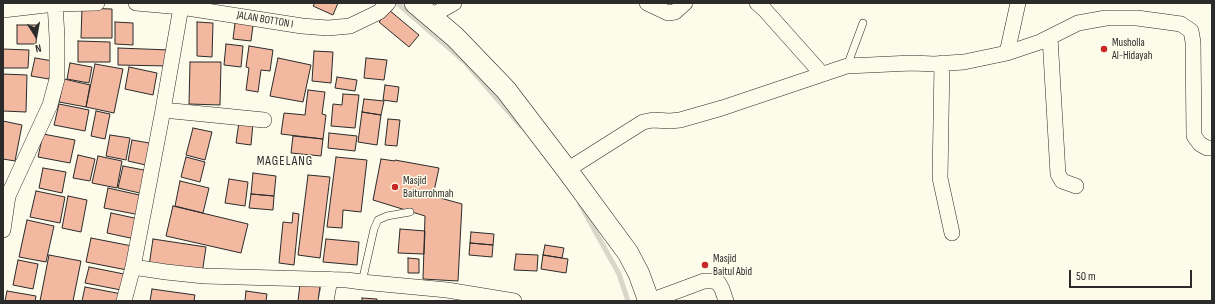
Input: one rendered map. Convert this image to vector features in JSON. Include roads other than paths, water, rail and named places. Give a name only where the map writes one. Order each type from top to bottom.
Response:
[{"type":"main road","points":[[415,3],[455,37],[506,90],[568,170],[628,253],[639,274],[649,301]]},
{"type":"street","points":[[3,10],[55,4],[98,3]]},
{"type":"street","name":"JALAN BOTTON I","points":[[136,3],[181,6],[302,26],[328,28],[350,26],[379,12],[387,4]]},
{"type":"street","points":[[431,16],[454,3]]},
{"type":"street","points":[[648,3],[668,13],[675,12],[685,3]]},
{"type":"street","points":[[757,3],[822,74]]},
{"type":"street","points":[[1007,53],[1018,3]]},
{"type":"street","points":[[3,230],[8,196],[50,105],[57,79],[55,4]]},
{"type":"street","points":[[124,301],[133,267],[181,6]]},
{"type":"street","points":[[568,170],[643,122],[652,120],[680,120],[722,108],[847,66],[964,62],[1007,53],[1040,42],[1078,23],[1106,18],[1137,18],[1181,24],[1191,31],[1193,42],[1194,136],[1200,144],[1207,148],[1212,148]]},
{"type":"street","points":[[1050,37],[1058,174],[1062,181],[1076,186]]},
{"type":"street","points":[[942,63],[940,178],[952,233]]},
{"type":"street","points":[[163,110],[264,120]]},
{"type":"street","points":[[133,267],[204,276],[330,278],[446,295],[514,301]]},
{"type":"street","points":[[326,301],[330,278]]},
{"type":"street","points":[[649,301],[704,281],[712,281],[718,282],[726,301]]},
{"type":"lane","points":[[847,66],[863,23]]},
{"type":"lane","points":[[362,282],[374,229],[378,220],[387,216],[410,212]]},
{"type":"waterway","points":[[397,3],[464,61],[521,126]]},
{"type":"waterway","points":[[580,204],[619,274],[628,301]]},
{"type":"place","name":"Musholla Al-Hidayah","points":[[1104,49]]},
{"type":"place","name":"Masjid Baiturrohmah","points":[[395,187]]},
{"type":"place","name":"Masjid Baitul Abid","points":[[705,265]]},
{"type":"district","name":"MAGELANG","points":[[285,162]]}]
